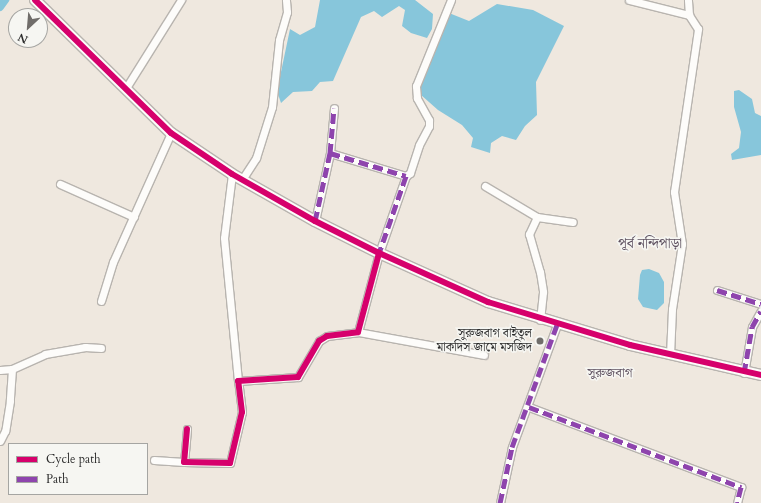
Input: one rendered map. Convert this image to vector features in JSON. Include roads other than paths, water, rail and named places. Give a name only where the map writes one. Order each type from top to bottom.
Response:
[{"type":"street","points":[[126,88],[181,0]]},
{"type":"street","points":[[243,178],[256,158],[272,106],[278,40],[287,12],[286,0]]},
{"type":"street","points":[[358,332],[380,253],[406,176],[410,173],[418,145],[429,126],[429,120],[417,98],[416,86],[451,0]]},
{"type":"street","points":[[629,0],[689,15]]},
{"type":"street","points":[[670,355],[672,309],[682,244],[674,192],[688,86],[698,36],[698,29],[689,15],[688,0]]},
{"type":"street","points":[[38,4],[172,133],[232,174],[243,178],[315,221],[380,253],[488,302],[540,320],[670,355],[744,373],[761,375]]},
{"type":"street","points":[[315,221],[330,153],[334,108]]},
{"type":"street","points":[[101,301],[113,262],[172,133]]},
{"type":"street","points":[[330,153],[406,176]]},
{"type":"street","points":[[154,460],[230,463],[242,412],[224,238],[232,174]]},
{"type":"street","points":[[60,184],[134,217]]},
{"type":"street","points":[[485,186],[537,217],[573,222]]},
{"type":"street","points":[[537,217],[529,234],[540,272],[543,292],[540,320]]},
{"type":"street","points":[[717,290],[761,304]]},
{"type":"street","points":[[744,373],[752,327],[761,311]]},
{"type":"street","points":[[500,503],[512,447],[529,407],[557,325]]},
{"type":"street","points":[[238,381],[298,377],[320,341],[327,336],[358,332],[484,356]]},
{"type":"street","points":[[0,370],[12,369],[45,354],[85,347],[101,348]]},
{"type":"street","points":[[0,441],[5,431],[10,401],[12,369]]},
{"type":"street","points":[[529,407],[741,488],[737,503]]},
{"type":"street","points":[[184,462],[187,429]]},
{"type":"water","points":[[320,0],[415,0],[433,14],[432,29],[427,38],[411,33],[402,26],[405,10],[399,6],[382,17],[374,11],[361,17],[333,81],[320,82],[312,91],[293,92],[281,103],[277,91],[290,29],[300,35],[315,27]]},
{"type":"water","points":[[497,4],[533,10],[564,26],[536,82],[537,115],[525,126],[516,140],[502,136],[491,143],[490,153],[471,147],[473,138],[462,125],[438,110],[421,95],[417,87],[449,13],[469,21]]},
{"type":"water","points":[[739,90],[752,99],[755,113],[761,116],[761,155],[732,160],[731,154],[739,148],[741,132],[734,107],[734,91]]},
{"type":"water","points":[[649,269],[659,273],[664,282],[664,303],[657,310],[643,307],[638,299],[640,275],[642,270]]},
{"type":"waterway","points":[[0,7],[5,0]]},
{"type":"place","name":"সুরুজবাগ বাইতুল মাকদিস জামে মসজিদ","points":[[540,341]]},
{"type":"district","name":"পূর্ব নন্দিপাড়া","points":[[650,244]]},
{"type":"district","name":"সুরুজবাগ","points":[[610,373]]}]
